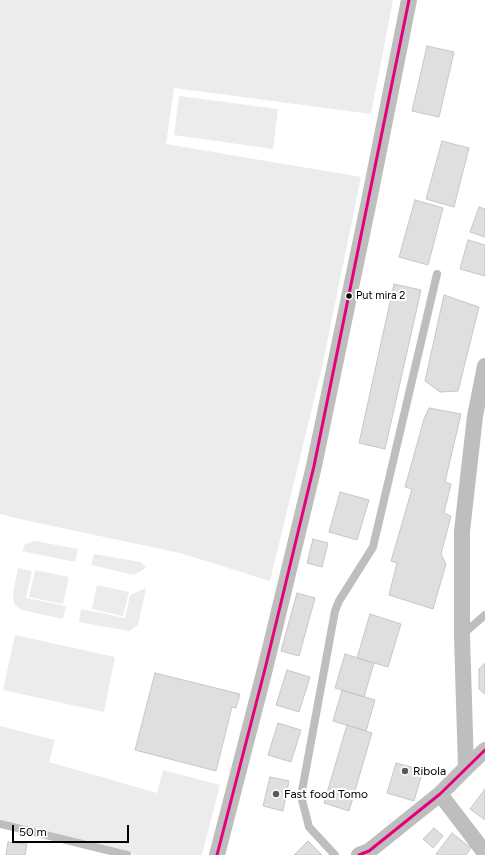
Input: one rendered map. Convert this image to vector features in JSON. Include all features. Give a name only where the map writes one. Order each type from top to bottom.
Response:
[{"type":"street","points":[[216,855],[265,669],[314,466],[409,0]]},
{"type":"street","points":[[466,768],[462,636],[462,531],[480,417],[485,366]]},
{"type":"street","points":[[366,854],[440,794],[485,750]]},
{"type":"street","points":[[440,794],[485,853]]},
{"type":"lane","points":[[335,855],[309,827],[302,796],[335,611],[338,601],[373,547],[437,274]]},
{"type":"lane","points":[[462,636],[485,615]]},
{"type":"lane","points":[[0,824],[127,855]]},
{"type":"shaded area","points":[[0,0],[393,0],[371,114],[174,88],[166,144],[361,177],[323,363],[270,581],[180,553],[0,514]]},
{"type":"shaded area","points":[[179,96],[278,109],[273,149],[174,135]]},
{"type":"shaded area","points":[[35,541],[78,549],[75,562],[22,551],[25,544]]},
{"type":"shaded area","points":[[94,554],[141,562],[146,568],[134,575],[91,565]]},
{"type":"shaded area","points":[[18,568],[32,571],[26,598],[66,606],[63,619],[22,610],[14,604],[13,593]]},
{"type":"shaded area","points":[[35,570],[69,577],[63,604],[29,597]]},
{"type":"shaded area","points":[[97,585],[129,592],[123,616],[92,609]]},
{"type":"shaded area","points":[[146,588],[138,625],[129,631],[79,622],[81,609],[125,618],[130,595]]},
{"type":"shaded area","points":[[15,635],[115,657],[104,712],[3,690]]},
{"type":"shaded area","points":[[0,726],[55,740],[49,762],[157,793],[163,770],[220,785],[202,855],[136,855],[0,820]]},
{"type":"building","points":[[427,46],[454,52],[439,117],[412,111]]},
{"type":"building","points":[[442,141],[469,148],[454,207],[426,199]]},
{"type":"building","points":[[415,200],[443,208],[428,265],[399,257]]},
{"type":"building","points":[[479,207],[485,209],[485,237],[470,232]]},
{"type":"building","points":[[468,240],[485,245],[485,276],[460,269]]},
{"type":"building","points":[[394,284],[421,290],[385,449],[359,443]]},
{"type":"building","points":[[444,295],[479,307],[458,391],[440,392],[425,381]]},
{"type":"building","points":[[429,408],[461,414],[445,482],[451,484],[444,513],[451,516],[441,554],[446,564],[433,609],[389,595],[397,563],[391,561],[412,489],[405,487],[424,419]]},
{"type":"building","points":[[340,492],[369,500],[357,540],[329,532]]},
{"type":"building","points":[[313,539],[328,543],[322,567],[307,563]]},
{"type":"building","points":[[297,593],[315,598],[299,656],[281,651]]},
{"type":"building","points":[[370,614],[401,624],[388,667],[357,658]]},
{"type":"building","points":[[345,654],[374,663],[364,697],[335,688]]},
{"type":"building","points":[[485,663],[485,694],[479,689],[479,669]]},
{"type":"building","points":[[287,670],[310,677],[299,712],[276,705]]},
{"type":"building","points":[[155,673],[240,694],[236,708],[232,707],[216,771],[135,750]]},
{"type":"building","points":[[342,690],[375,700],[366,731],[333,721]]},
{"type":"building","points":[[278,723],[301,730],[291,762],[268,755]]},
{"type":"building","points":[[347,725],[372,733],[349,811],[324,803]]},
{"type":"building","points":[[396,763],[423,770],[414,801],[387,793]]},
{"type":"building","name":"Fast food Tomo","points":[[270,777],[289,781],[283,811],[263,806]]},
{"type":"building","points":[[485,789],[485,820],[470,809]]},
{"type":"building","points":[[434,828],[443,836],[433,848],[423,839]]},
{"type":"building","points":[[452,833],[471,848],[466,855],[437,855],[436,854]]},
{"type":"building","points":[[308,841],[322,855],[294,855]]},
{"type":"building","points":[[8,842],[27,844],[25,855],[6,855]]},
{"type":"transit line","points":[[217,855],[265,669],[314,466],[409,0]]},
{"type":"transit line","points":[[359,855],[369,851],[440,794],[485,750]]},
{"type":"place","name":"Put mira 2","points":[[349,296]]},
{"type":"place","name":"Ribola","points":[[405,771]]},
{"type":"place","name":"Fast food Tomo","points":[[276,794]]}]
